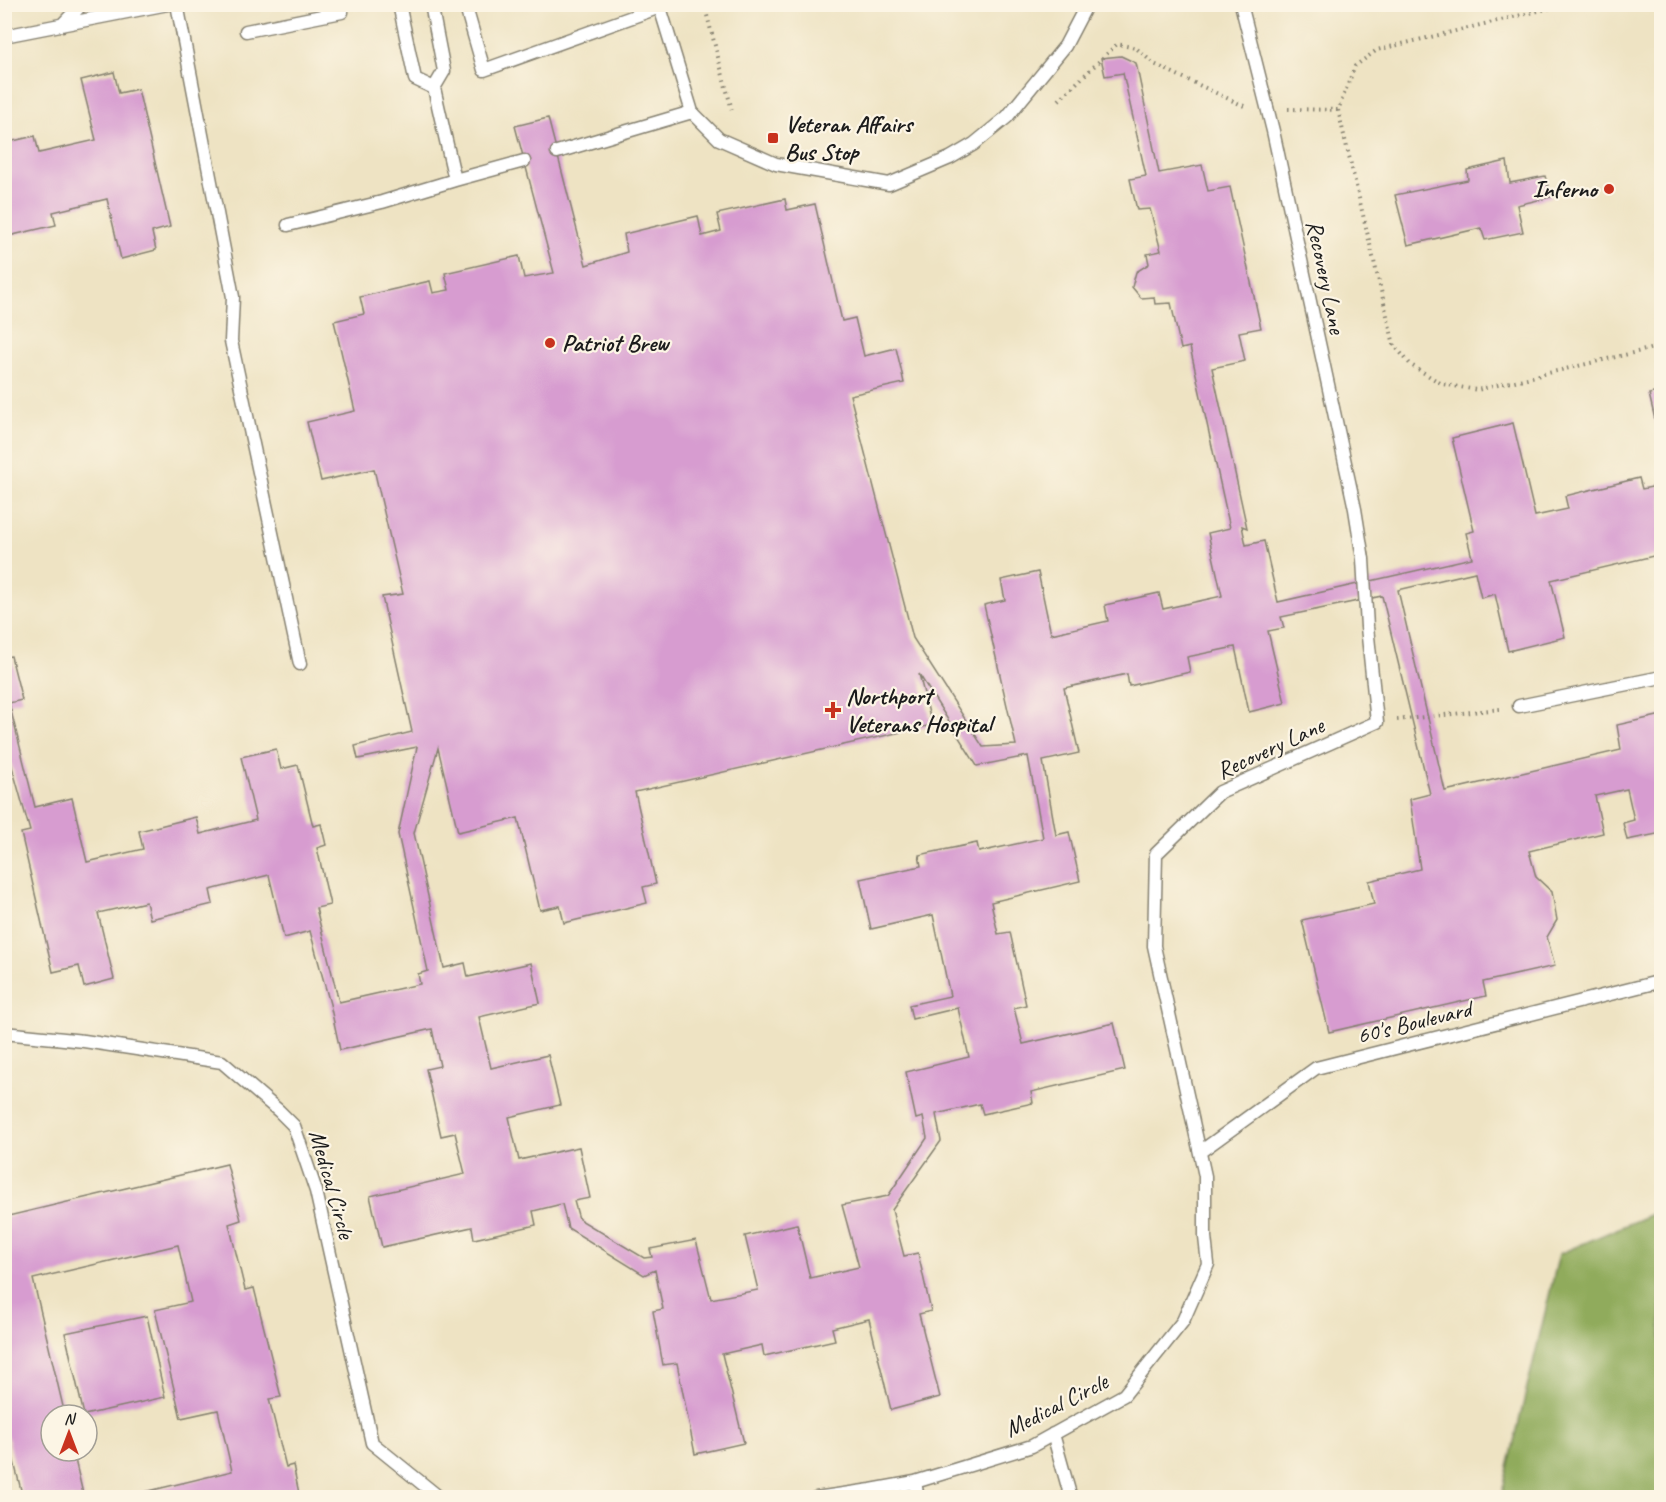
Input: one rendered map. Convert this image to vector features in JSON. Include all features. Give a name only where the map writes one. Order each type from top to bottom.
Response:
[{"type":"lane","points":[[62,25],[82,4]]},
{"type":"lane","points":[[4,36],[168,4]]},
{"type":"lane","points":[[177,4],[233,297],[231,341],[300,664]]},
{"type":"lane","points":[[399,4],[415,79],[434,88]]},
{"type":"lane","points":[[431,4],[444,71],[434,88],[455,180]]},
{"type":"lane","points":[[465,4],[484,70],[659,6],[692,112],[719,139],[776,164],[889,184],[950,158],[974,144],[1008,117],[1065,46],[1087,4]]},
{"type":"lane","name":"Recovery Lane","points":[[1200,1152],[1154,946],[1156,854],[1220,792],[1377,722],[1367,627],[1363,559],[1355,509],[1267,107],[1241,4]]},
{"type":"lane","points":[[246,31],[342,12]]},
{"type":"lane","points":[[556,152],[692,112]]},
{"type":"lane","points":[[288,225],[382,202],[525,160]]},
{"type":"lane","points":[[1519,706],[1662,677]]},
{"type":"lane","name":"60's Boulevard","points":[[1200,1152],[1316,1068],[1662,981]]},
{"type":"lane","name":"Medical Circle","points":[[4,1033],[84,1041],[222,1062],[294,1126],[316,1191],[372,1443],[440,1497]]},
{"type":"lane","name":"Medical Circle","points":[[816,1497],[915,1482],[1032,1446],[1124,1395],[1183,1321],[1208,1264],[1205,1237],[1205,1176],[1200,1152]]},
{"type":"lane","points":[[1053,1434],[1071,1497]]},
{"type":"lane","points":[[915,1482],[918,1497]]},
{"type":"path","points":[[704,4],[732,110]]},
{"type":"path","points":[[1567,4],[1377,50],[1355,66],[1338,110],[1394,345],[1411,365],[1442,384],[1477,390],[1662,346]]},
{"type":"path","points":[[1059,99],[1117,44],[1136,48],[1154,64],[1243,106],[1338,110]]},
{"type":"path","points":[[1377,722],[1519,706]]},
{"type":"green space","points":[[1661,1210],[1661,1497],[1501,1497],[1559,1254]]},
{"type":"building","points":[[1121,56],[1136,63],[1159,173],[1202,165],[1208,191],[1230,187],[1261,328],[1239,332],[1245,361],[1212,368],[1247,528],[1242,526],[1246,545],[1264,541],[1278,602],[1472,558],[1466,533],[1474,531],[1452,438],[1513,423],[1535,516],[1568,509],[1565,496],[1639,478],[1642,489],[1662,485],[1662,554],[1551,580],[1565,637],[1508,651],[1495,594],[1481,598],[1475,572],[1398,590],[1445,791],[1621,750],[1617,725],[1662,715],[1662,833],[1627,840],[1623,823],[1634,820],[1627,789],[1595,796],[1603,833],[1529,851],[1536,877],[1552,892],[1557,920],[1547,937],[1555,966],[1483,982],[1486,996],[1329,1032],[1302,920],[1374,904],[1369,881],[1420,869],[1410,799],[1430,794],[1382,596],[1281,617],[1284,628],[1268,631],[1285,703],[1249,712],[1235,647],[1187,657],[1190,672],[1129,686],[1127,674],[1064,688],[1079,753],[1043,761],[1056,835],[1069,832],[1080,881],[991,902],[998,934],[1010,932],[1026,1005],[1014,1008],[1023,1044],[1114,1023],[1125,1070],[1031,1092],[1033,1103],[983,1114],[980,1104],[936,1114],[941,1141],[892,1210],[904,1256],[918,1253],[931,1311],[919,1314],[940,1397],[891,1410],[869,1319],[832,1328],[835,1340],[764,1356],[762,1345],[722,1354],[744,1443],[695,1454],[677,1363],[663,1365],[653,1311],[663,1309],[655,1270],[644,1275],[568,1228],[562,1204],[533,1211],[536,1225],[474,1239],[472,1227],[382,1247],[370,1196],[465,1174],[455,1133],[441,1136],[426,1069],[440,1066],[432,1029],[340,1050],[310,931],[284,938],[269,875],[210,890],[213,904],[150,919],[146,902],[98,913],[114,979],[84,987],[79,966],[53,972],[21,833],[30,831],[4,738],[4,657],[11,656],[22,700],[9,703],[35,807],[72,798],[87,862],[143,849],[139,831],[196,817],[200,834],[256,820],[241,757],[276,749],[281,769],[298,765],[313,826],[321,824],[326,845],[317,848],[330,905],[316,908],[339,1002],[420,984],[418,974],[428,971],[398,834],[417,747],[358,759],[355,746],[412,732],[382,597],[403,594],[374,469],[321,481],[307,422],[355,411],[334,321],[364,314],[360,297],[430,281],[433,293],[449,290],[445,273],[519,256],[524,278],[554,273],[515,126],[548,118],[586,265],[627,252],[624,234],[698,216],[702,236],[721,231],[717,214],[785,199],[787,210],[815,204],[842,321],[855,318],[864,356],[896,348],[901,369],[904,383],[850,395],[913,638],[983,747],[1016,745],[984,605],[1005,600],[1001,580],[1038,572],[1051,634],[1108,621],[1105,605],[1159,593],[1163,609],[1222,596],[1208,533],[1230,528],[1190,347],[1181,349],[1171,303],[1155,304],[1154,297],[1141,298],[1132,287],[1136,272],[1149,264],[1147,254],[1161,251],[1150,209],[1137,210],[1130,179],[1146,176],[1123,73],[1105,76],[1101,58]],"holes":[[[919,674],[977,766],[1028,756],[1043,838],[979,852],[977,843],[919,855],[921,866],[860,879],[871,929],[933,915],[950,996],[909,1005],[912,1019],[958,1008],[969,1057],[906,1072],[916,1119],[923,1117],[927,1138],[888,1196],[842,1205],[859,1267],[810,1278],[797,1224],[745,1236],[758,1290],[711,1299],[696,1240],[650,1249],[652,1257],[644,1258],[579,1219],[574,1201],[590,1198],[579,1147],[519,1160],[509,1117],[560,1105],[548,1055],[491,1068],[479,1017],[540,1003],[531,963],[468,977],[465,963],[444,968],[414,833],[438,748],[458,832],[518,818],[540,910],[560,906],[564,923],[647,903],[643,887],[656,884],[635,792],[932,725]]]},
{"type":"building","points":[[114,72],[119,93],[138,89],[170,227],[152,232],[156,250],[121,259],[107,199],[53,212],[56,225],[4,237],[4,143],[35,136],[39,153],[96,140],[81,80]]},
{"type":"building","points":[[1507,161],[1510,183],[1545,176],[1551,197],[1517,205],[1523,232],[1485,240],[1481,228],[1408,245],[1395,195],[1468,180],[1467,170]]},
{"type":"building","points":[[1662,391],[1662,445],[1661,445],[1649,394]]},
{"type":"building","points":[[227,1164],[241,1220],[229,1224],[245,1290],[254,1288],[281,1397],[269,1399],[286,1467],[293,1465],[300,1498],[120,1498],[232,1471],[218,1410],[181,1418],[155,1310],[191,1302],[178,1245],[33,1279],[62,1403],[39,1403],[39,1463],[76,1463],[84,1498],[23,1498],[4,1422],[4,1217]]},
{"type":"building","points":[[147,1316],[165,1397],[99,1412],[99,1403],[81,1403],[65,1333]]},
{"type":"place","name":"Veteran Affairs Bus Stop","points":[[773,138]]},
{"type":"place","name":"Inferno","points":[[1609,189]]},
{"type":"place","name":"Patriot Brew","points":[[550,343]]},
{"type":"place","name":"Northport Veterans Hospital","points":[[833,710]]}]
